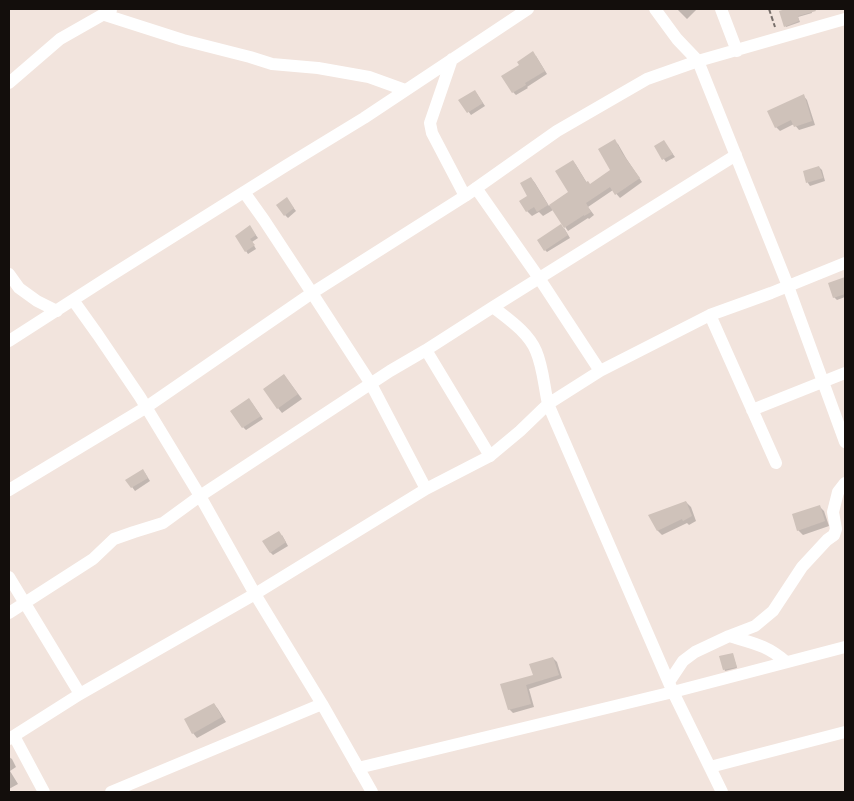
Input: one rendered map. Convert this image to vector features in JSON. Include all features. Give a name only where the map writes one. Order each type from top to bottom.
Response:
[{"type":"street","points":[[9,342],[56,310],[364,118],[528,9]]},
{"type":"street","points":[[655,9],[677,39],[698,61],[788,286],[845,442]]},
{"type":"street","points":[[721,9],[737,51]]},
{"type":"street","points":[[9,83],[60,39],[109,12],[183,40],[272,64],[318,68],[369,77],[405,90]]},
{"type":"street","points":[[9,490],[145,408],[312,294],[465,196],[557,131],[646,79],[698,61],[845,19]]},
{"type":"street","points":[[452,60],[430,123],[432,133],[465,196]]},
{"type":"street","points":[[9,613],[93,559],[114,539],[163,523],[200,496],[371,384],[736,155]]},
{"type":"street","points":[[476,188],[539,278],[600,371]]},
{"type":"street","points":[[244,192],[371,384],[426,489]]},
{"type":"street","points":[[44,792],[11,738],[80,694],[255,594],[426,489],[490,456],[548,404],[600,371],[710,315],[845,263]]},
{"type":"street","points":[[9,274],[19,288],[37,301],[56,310]]},
{"type":"street","points":[[73,300],[140,397],[200,496],[255,594],[322,704],[372,792]]},
{"type":"street","points":[[493,306],[513,323],[536,349],[548,404],[671,687],[722,792]]},
{"type":"street","points":[[710,315],[776,463]]},
{"type":"street","points":[[426,350],[490,456]]},
{"type":"street","points":[[752,410],[845,373]]},
{"type":"street","points":[[671,687],[683,661],[695,652],[755,626],[773,611],[802,567],[834,535],[836,529],[833,512],[838,492],[845,484]]},
{"type":"street","points":[[9,577],[80,694]]},
{"type":"street","points":[[729,636],[764,646],[786,662]]},
{"type":"street","points":[[358,768],[671,687],[845,647]]},
{"type":"street","points":[[111,792],[322,704]]},
{"type":"street","points":[[710,767],[845,732]]},
{"type":"path","points":[[769,9],[779,38]]},
{"type":"building","points":[[786,9],[815,9],[816,11],[798,16],[799,21],[784,27],[779,11]]},
{"type":"building","points":[[533,51],[545,71],[512,93],[501,76],[519,65],[517,62]]},
{"type":"building","points":[[475,90],[483,103],[467,113],[458,100]]},
{"type":"building","points":[[804,94],[812,121],[794,127],[791,120],[775,128],[767,111]]},
{"type":"building","points":[[615,139],[622,153],[640,178],[615,195],[610,187],[586,203],[591,212],[564,228],[549,205],[568,192],[555,171],[573,160],[586,182],[588,181],[590,184],[610,170],[598,149]]},
{"type":"building","points":[[664,140],[673,154],[662,160],[654,146]]},
{"type":"building","points":[[819,166],[823,178],[806,183],[803,171]]},
{"type":"building","points":[[531,177],[548,205],[537,212],[534,207],[526,212],[519,201],[527,196],[520,183]]},
{"type":"building","points":[[287,197],[294,208],[284,216],[276,205]]},
{"type":"building","points":[[561,224],[568,235],[544,251],[537,240]]},
{"type":"building","points":[[250,225],[256,235],[250,239],[255,245],[245,252],[235,236]]},
{"type":"building","points":[[845,277],[845,294],[833,298],[828,283]]},
{"type":"building","points":[[284,374],[298,394],[277,409],[263,389]]},
{"type":"building","points":[[249,398],[261,416],[242,428],[230,411]]},
{"type":"building","points":[[143,469],[148,478],[131,488],[125,480]]},
{"type":"building","points":[[686,501],[692,516],[657,531],[648,515]]},
{"type":"building","points":[[820,505],[825,521],[797,531],[792,514]]},
{"type":"building","points":[[279,531],[286,542],[270,553],[262,541]]},
{"type":"building","points":[[733,653],[737,667],[723,670],[719,656]]},
{"type":"building","points":[[553,657],[559,675],[526,685],[531,704],[508,710],[500,684],[533,675],[529,664]]},
{"type":"building","points":[[214,703],[222,717],[192,734],[184,719]]}]
